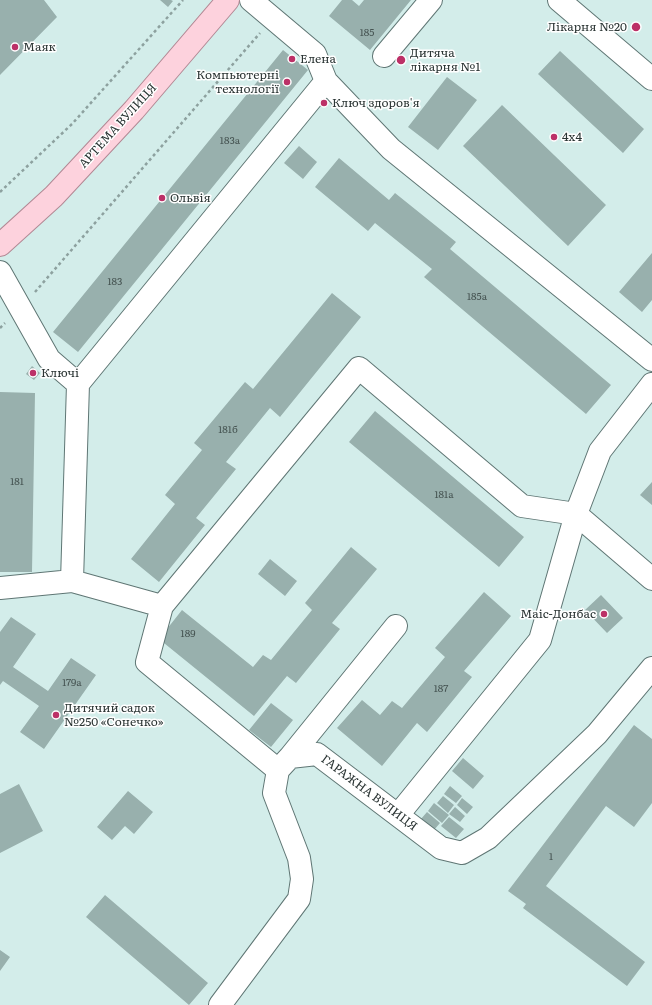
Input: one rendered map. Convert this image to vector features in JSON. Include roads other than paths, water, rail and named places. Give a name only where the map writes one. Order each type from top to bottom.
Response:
[{"type":"main road","name":"АРТЕМА ВУЛИЦЯ","points":[[0,245],[54,196],[134,110],[228,0]]},
{"type":"street","points":[[251,0],[315,54],[326,81],[391,149],[652,360]]},
{"type":"street","points":[[384,56],[431,0]]},
{"type":"street","points":[[566,2],[652,79]]},
{"type":"street","points":[[72,581],[78,384],[326,81]]},
{"type":"street","points":[[0,272],[49,359],[78,384]]},
{"type":"street","points":[[284,763],[147,662],[162,606],[359,368],[522,506],[576,514],[652,579]]},
{"type":"street","points":[[398,815],[540,640],[576,514],[600,451],[652,384]]},
{"type":"street","points":[[0,588],[72,581],[162,606]]},
{"type":"street","points":[[220,1005],[299,899],[302,879],[299,858],[274,792],[284,763],[396,626]]},
{"type":"street","name":"ГАРАЖНА ВУЛИЦЯ","points":[[284,763],[317,754],[442,848],[462,853],[488,838],[597,734],[652,668]]},
{"type":"place","name":"Лікарня №20","points":[[636,27]]},
{"type":"place","name":"Маяк","points":[[15,47]]},
{"type":"place","name":"Елена","points":[[292,59]]},
{"type":"place","name":"Дитяча лікарня №1","points":[[401,60]]},
{"type":"place","name":"Компьютерні технології","points":[[287,82]]},
{"type":"place","name":"Ключ здоров'я","points":[[324,103]]},
{"type":"place","name":"4x4","points":[[554,137]]},
{"type":"place","name":"Ольвія","points":[[162,198]]},
{"type":"place","name":"Ключі","points":[[33,373]]},
{"type":"place","name":"Маіс-Донбас","points":[[604,614]]},
{"type":"place","name":"Дитячий садок №250 «Сонечко»","points":[[56,715]]}]
